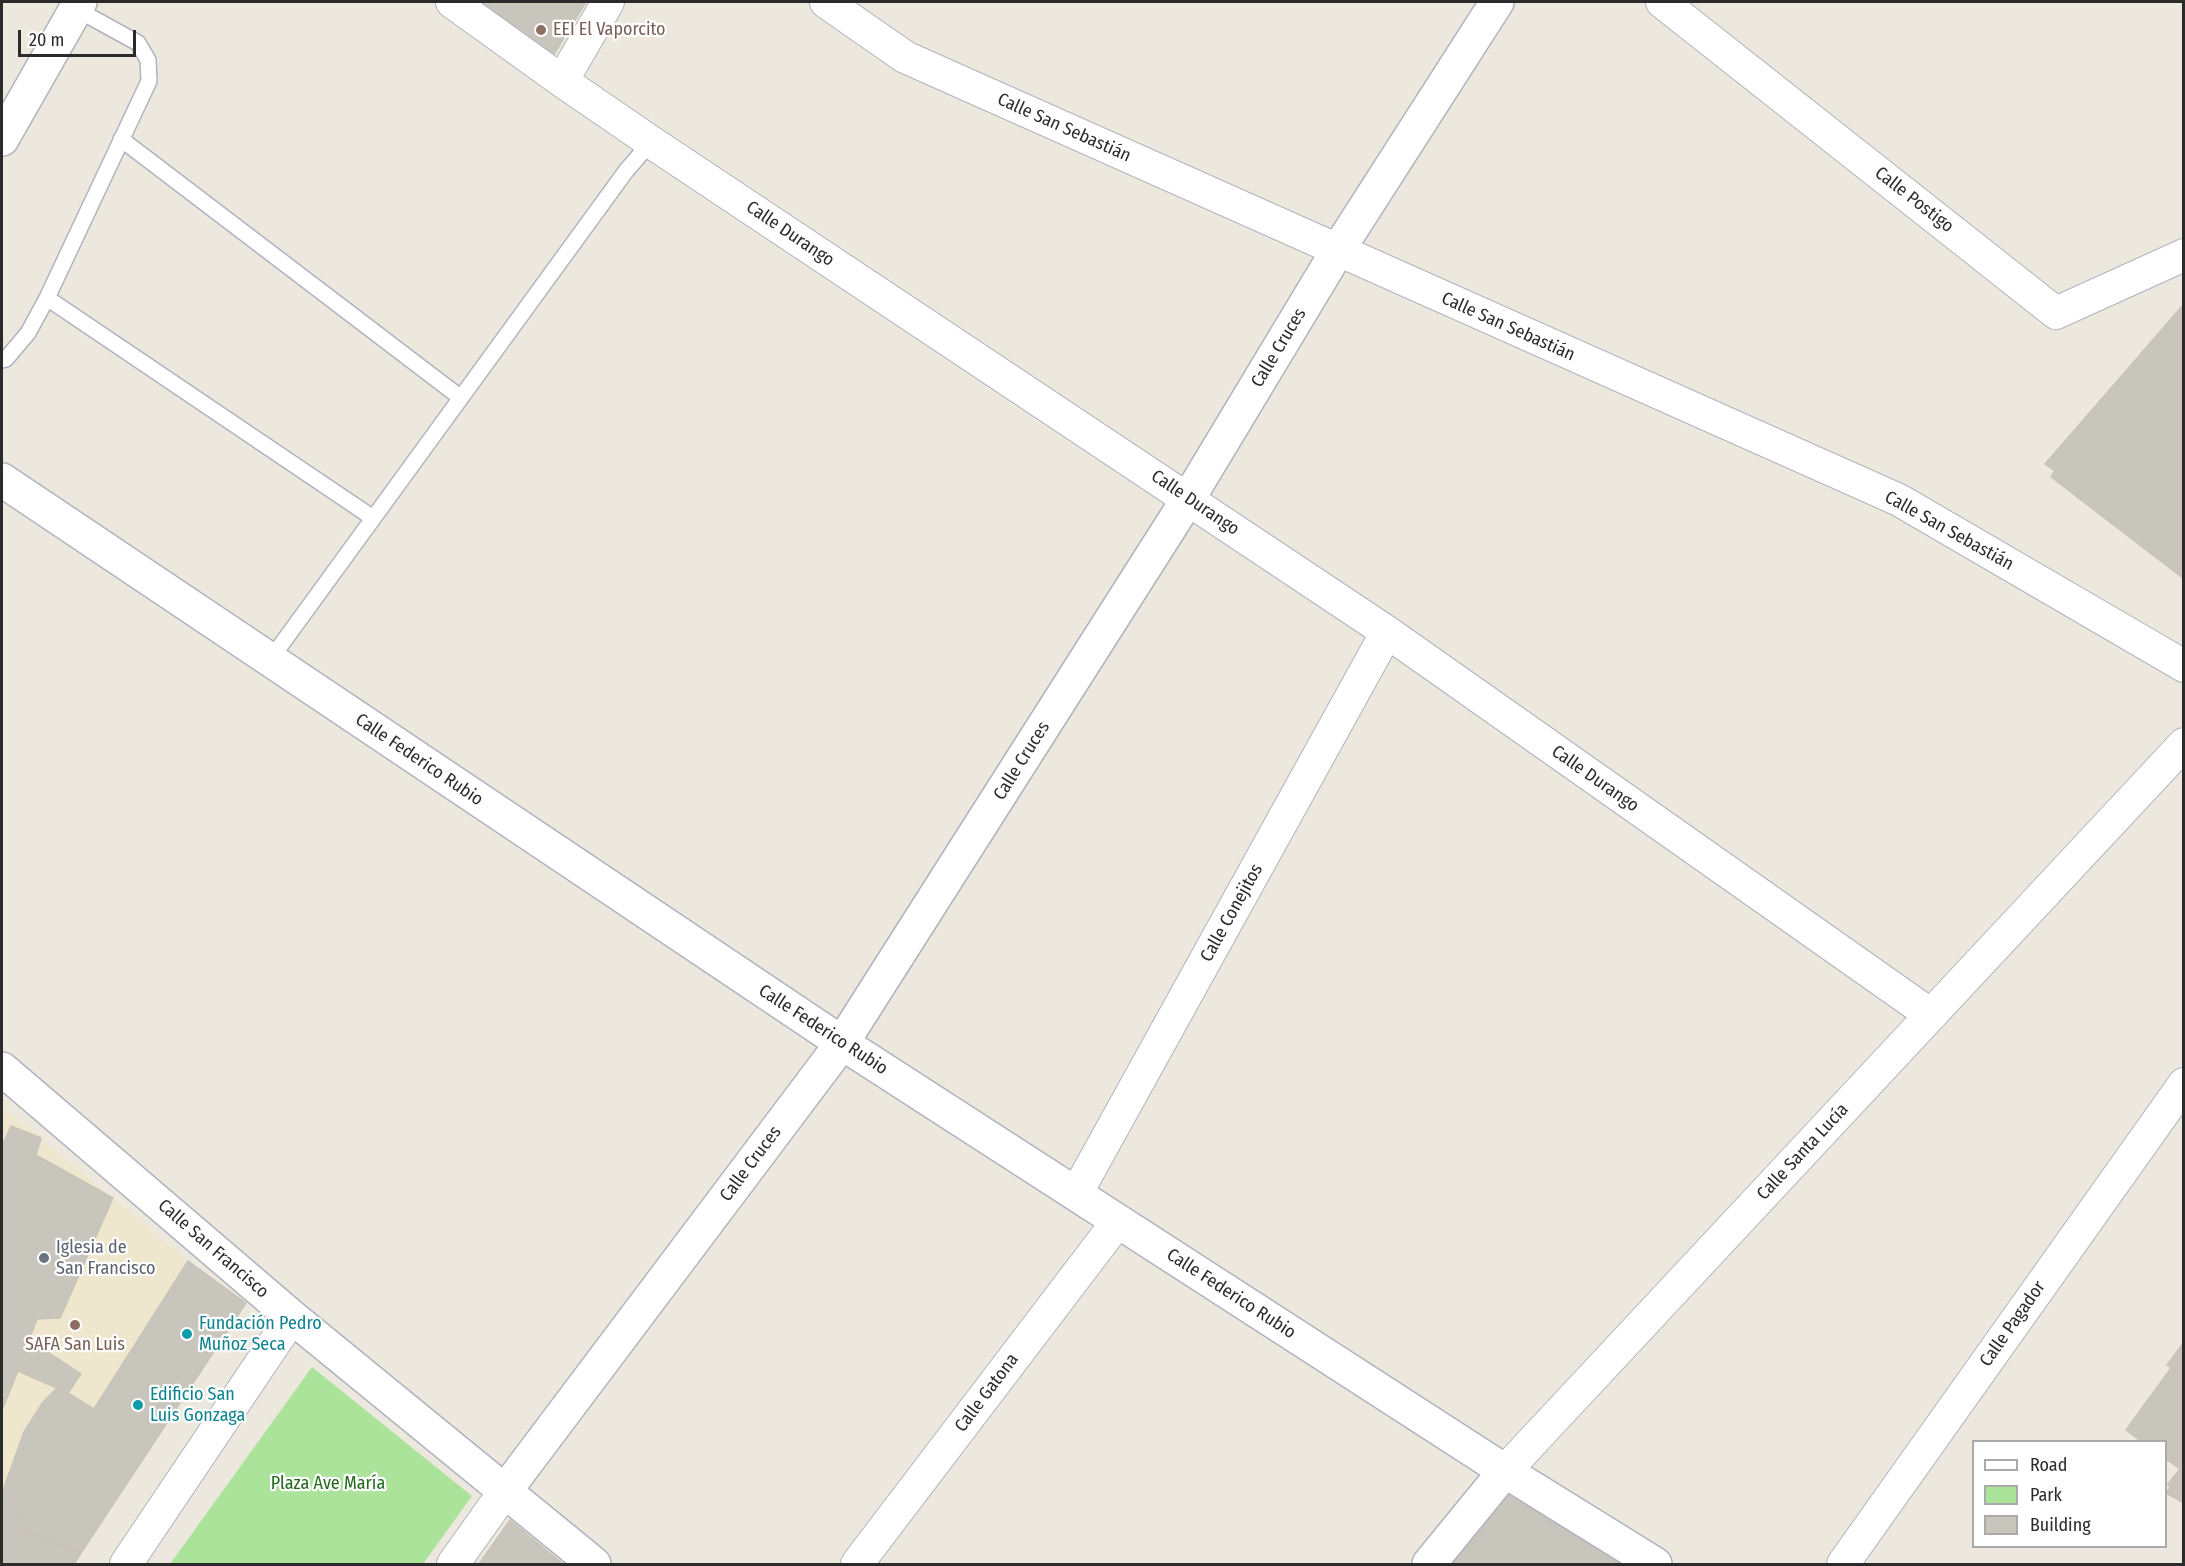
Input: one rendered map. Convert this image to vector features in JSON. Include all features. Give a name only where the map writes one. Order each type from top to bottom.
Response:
[{"type":"street","name":"Calle Durango","points":[[452,2],[651,142],[1387,632],[1931,1015]]},
{"type":"street","points":[[562,81],[608,2]]},
{"type":"street","name":"Calle San Sebastián","points":[[826,2],[905,57],[1899,500],[2184,666]]},
{"type":"street","name":"Calle Cruces","points":[[505,1491],[842,1043],[1188,499],[1338,250],[1497,2]]},
{"type":"street","name":"Calle Postigo","points":[[1662,2],[2056,313],[2184,255]]},
{"type":"street","points":[[2,139],[78,5]]},
{"type":"street","name":"Calle Federico Rubio","points":[[2,480],[842,1043],[1505,1471],[1655,1564]]},
{"type":"street","name":"Calle Conejitos","points":[[1076,1194],[1387,632]]},
{"type":"street","name":"Calle Santa Lucía","points":[[1429,1564],[1505,1471],[2184,744]]},
{"type":"street","name":"Calle San Francisco","points":[[2,1068],[292,1317],[594,1564]]},
{"type":"street","name":"Calle Pagador","points":[[1843,1564],[2179,1102]]},
{"type":"street","name":"Calle Gatona","points":[[857,1564],[1118,1221]]},
{"type":"street","points":[[126,1564],[292,1317]]},
{"type":"street","points":[[453,1564],[505,1491]]},
{"type":"lane","points":[[2,360],[6,359],[27,333],[47,298],[149,81],[148,60],[138,43],[78,5]]},
{"type":"lane","points":[[121,139],[461,398]]},
{"type":"lane","points":[[270,660],[626,171],[651,142]]},
{"type":"lane","points":[[47,298],[373,518]]},
{"type":"shaded area","name":"SAFA San Luis","points":[[2,1107],[188,1261],[94,1409],[57,1388],[43,1402],[24,1432],[2,1493]]},
{"type":"shaded area","points":[[2,1493],[24,1502],[16,1527],[81,1553],[74,1564],[2,1564]]},
{"type":"green space","name":"Plaza Ave María","points":[[312,1367],[472,1496],[423,1564],[170,1564]]},
{"type":"building","name":"EEI El Vaporcito","points":[[474,2],[586,2],[551,59]]},
{"type":"building","points":[[2184,304],[2184,579],[2051,477],[2055,471],[2045,464]]},
{"type":"building","name":"Iglesia de San Francisco","points":[[11,1126],[41,1138],[36,1155],[113,1198],[60,1318],[37,1319],[29,1340],[81,1374],[68,1393],[18,1371],[2,1410],[2,1146]]},
{"type":"building","name":"Edificio San Luis Gonzaga","points":[[188,1261],[246,1303],[81,1553],[15,1527],[24,1502],[2,1493],[24,1432],[43,1402],[57,1388],[94,1409]]},
{"type":"building","points":[[2184,1342],[2184,1503],[2167,1494],[2170,1488],[2168,1484],[2180,1469],[2167,1460],[2167,1440],[2139,1440],[2126,1430],[2171,1368],[2167,1365]]},
{"type":"building","points":[[1510,1487],[1626,1564],[1447,1564]]},
{"type":"building","points":[[2,1493],[24,1502],[15,1527],[81,1553],[74,1564],[2,1564]]},
{"type":"building","points":[[510,1520],[563,1564],[479,1564]]},
{"type":"place","name":"EEI El Vaporcito","points":[[541,30]]},
{"type":"place","name":"Iglesia de San Francisco","points":[[44,1258]]},
{"type":"place","name":"SAFA San Luis","points":[[75,1325]]},
{"type":"place","name":"Fundación Pedro Muñoz Seca","points":[[187,1334]]},
{"type":"place","name":"Edificio San Luis Gonzaga","points":[[138,1405]]}]
